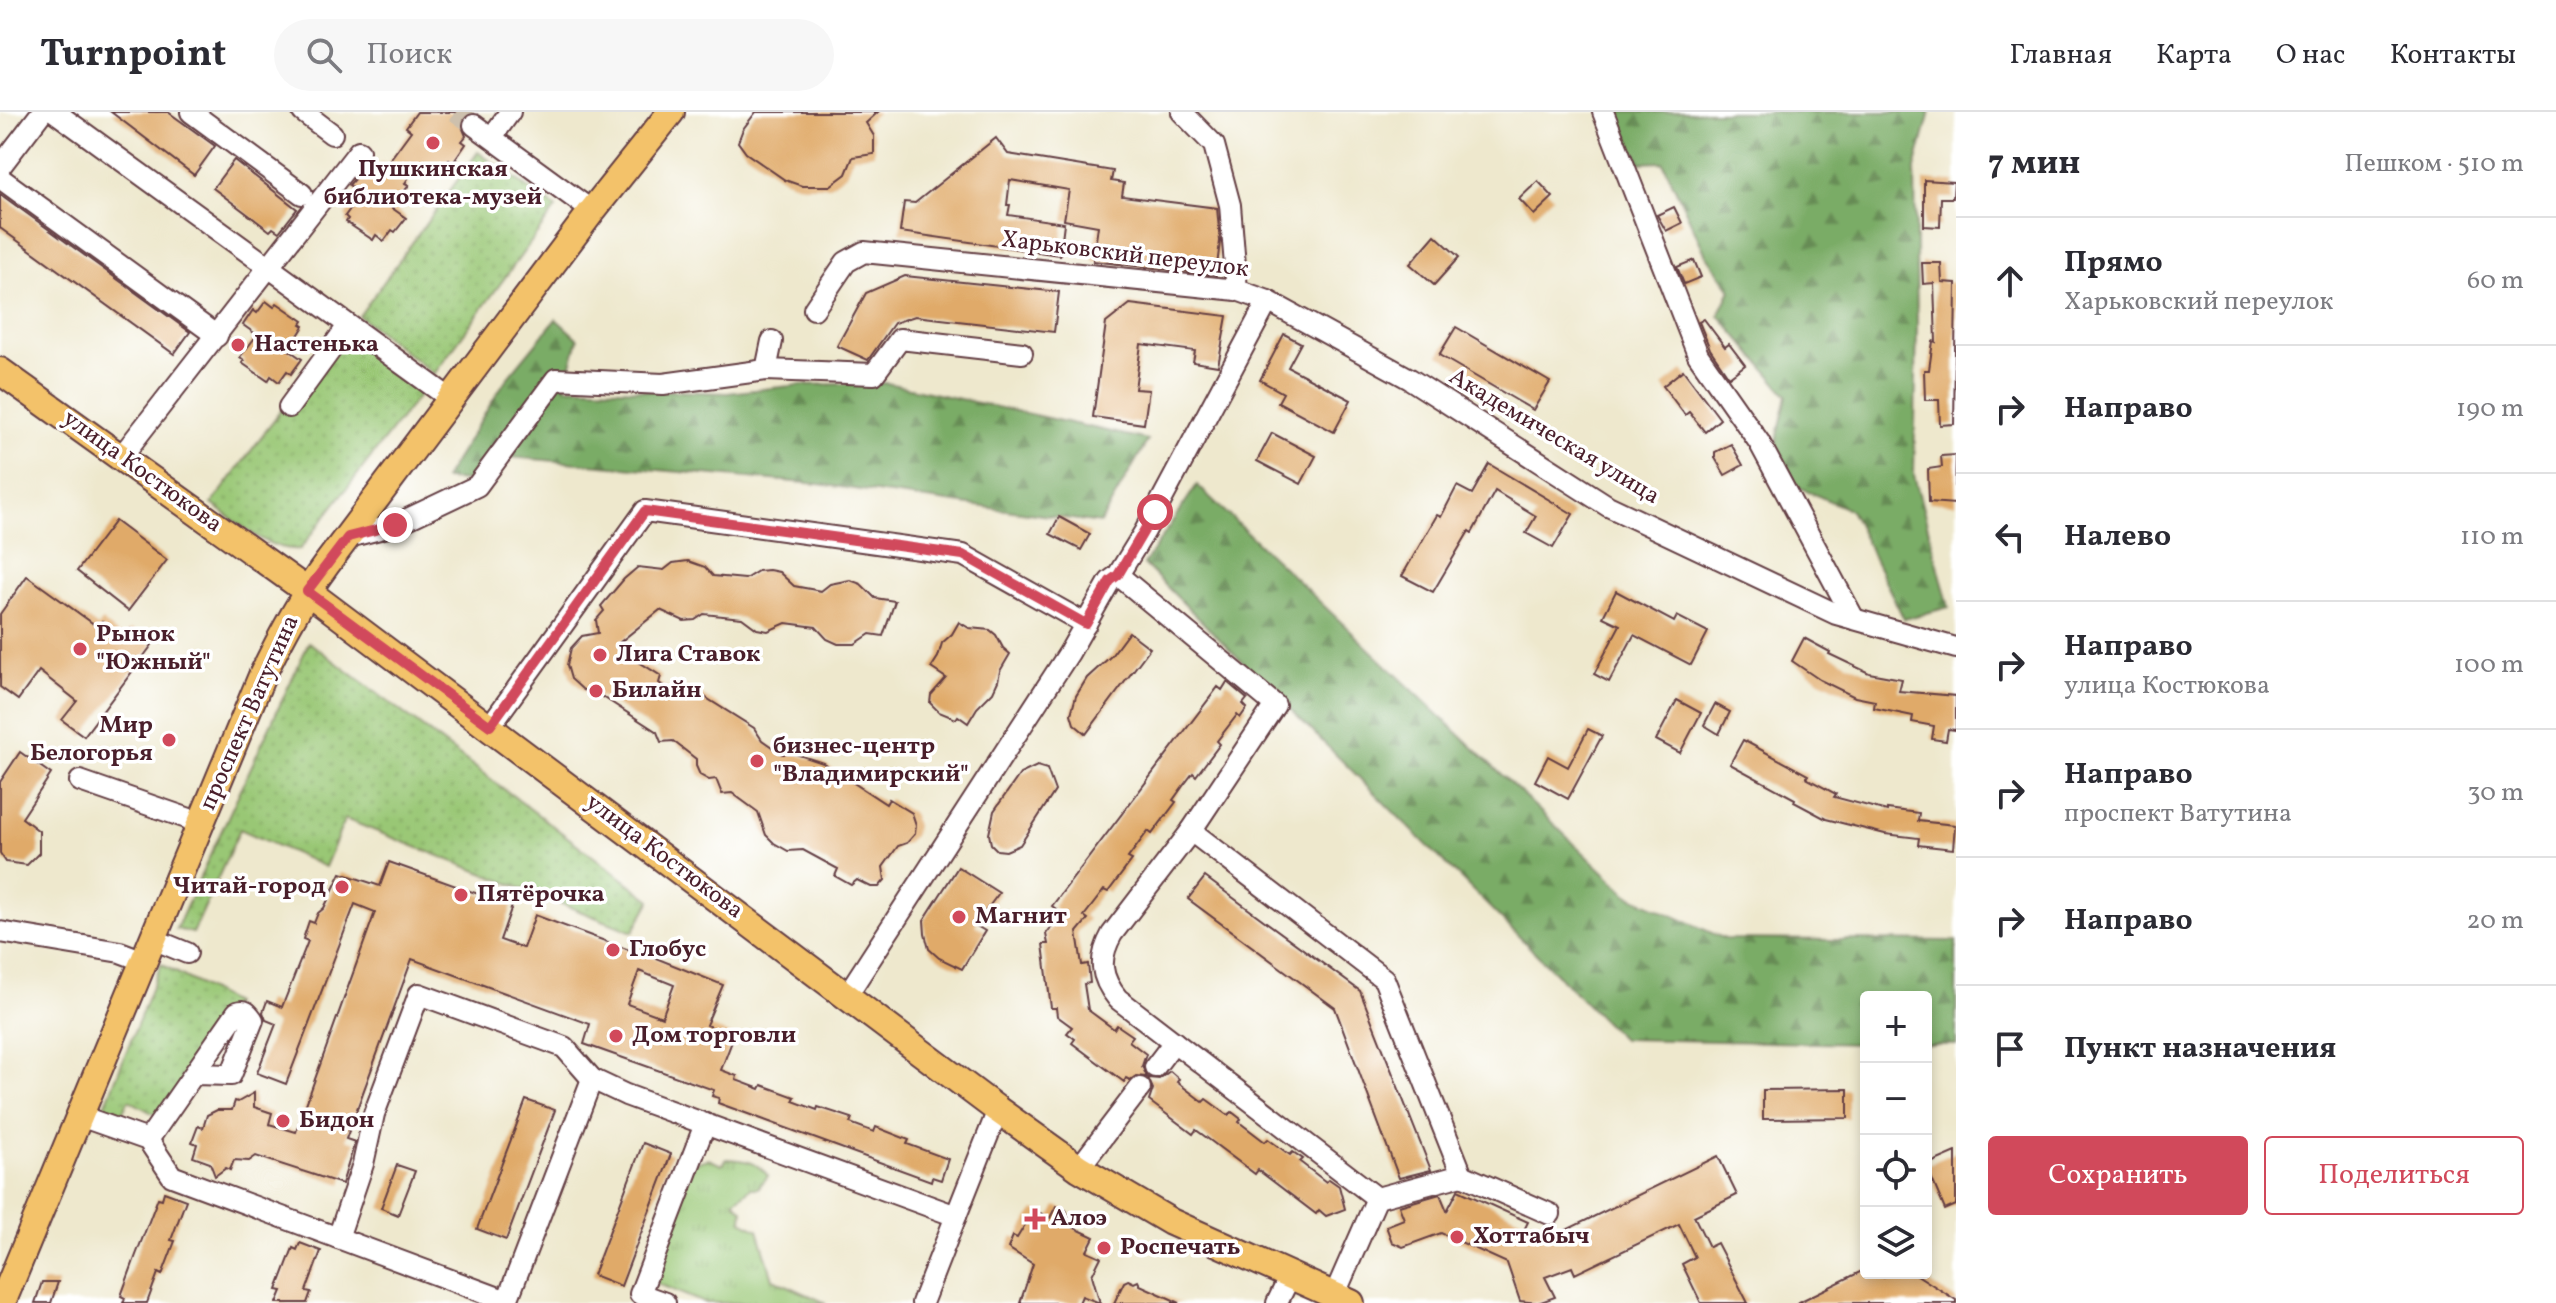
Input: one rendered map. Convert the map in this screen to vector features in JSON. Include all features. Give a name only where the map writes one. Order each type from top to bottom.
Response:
[{"type":"main road","name":"проспект Ватутина","points":[[2,1303],[261,678],[307,591],[592,211],[671,112]]},
{"type":"main road","name":"улица Костюкова","points":[[0,371],[490,726],[1079,1168],[1171,1222],[1342,1299]]},
{"type":"street","points":[[0,167],[42,112]]},
{"type":"street","points":[[55,112],[452,400]]},
{"type":"street","points":[[191,112],[302,194]]},
{"type":"street","points":[[303,112],[332,134]]},
{"type":"street","points":[[492,137],[510,112]]},
{"type":"street","points":[[1182,112],[1214,145],[1230,205],[1237,290]]},
{"type":"street","points":[[1603,112],[1698,355],[1759,442],[1854,619]]},
{"type":"street","points":[[474,125],[592,211]]},
{"type":"street","points":[[121,457],[359,151]]},
{"type":"street","points":[[0,178],[217,336]]},
{"type":"street","name":"Харьковский переулок","points":[[814,309],[846,262],[864,252],[1237,290],[1268,301],[1162,501],[1118,575],[1110,581],[1086,624],[847,995]]},
{"type":"street","name":"Академическая улица","points":[[1268,301],[1410,379],[1608,506],[1818,606],[1956,648]]},
{"type":"street","points":[[289,407],[348,326]]},
{"type":"street","points":[[348,537],[395,525],[477,486],[556,379],[663,384],[766,370],[874,374],[900,339],[1022,353]]},
{"type":"street","points":[[766,370],[772,341]]},
{"type":"street","points":[[490,726],[645,511],[963,555],[1086,624]]},
{"type":"street","points":[[1118,575],[1275,705],[1191,831],[1112,934],[1103,950],[1101,968],[1106,985],[1118,999],[1377,1198]]},
{"type":"street","points":[[80,781],[201,823]]},
{"type":"street","points":[[1191,831],[1384,979],[1462,1175]]},
{"type":"street","points":[[0,932],[120,952],[148,950],[187,953]]},
{"type":"street","points":[[338,1238],[363,1164],[374,1114],[419,994],[564,1047],[592,1079],[956,1216]]},
{"type":"street","points":[[1155,1067],[1174,1042]]},
{"type":"street","points":[[148,1140],[194,1074]]},
{"type":"street","points":[[80,1116],[148,1140],[172,1176],[507,1301],[592,1079]]},
{"type":"street","points":[[1079,1168],[1140,1088]]},
{"type":"street","points":[[922,1303],[998,1110]]},
{"type":"street","points":[[665,1303],[640,1294],[705,1124]]},
{"type":"street","points":[[1377,1198],[1462,1175],[1550,1214]]},
{"type":"street","points":[[1342,1299],[1377,1198]]},
{"type":"street","points":[[1277,1303],[1290,1276]]},
{"type":"green space","points":[[1618,112],[1930,112],[1915,169],[1917,326],[1914,475],[1949,607],[1904,619],[1850,510],[1798,487],[1776,445],[1787,395],[1719,315],[1731,290],[1705,253],[1663,162],[1638,163]]},
{"type":"green space","points":[[478,152],[556,208],[434,374],[359,316]]},
{"type":"green space","points":[[556,319],[578,339],[565,387],[727,393],[800,385],[887,383],[1148,440],[1100,523],[818,484],[510,457],[486,483],[444,479],[505,381]]},
{"type":"green space","points":[[340,330],[422,391],[300,549],[276,546],[253,534],[212,504]]},
{"type":"green space","points":[[1197,485],[1628,895],[1725,939],[1956,941],[1956,1045],[1932,1045],[1932,991],[1860,991],[1860,1044],[1622,1039],[1144,564]]},
{"type":"green space","points":[[309,642],[651,900],[633,932],[345,819],[325,867],[240,829],[193,933],[176,929]]},
{"type":"green space","points":[[161,964],[233,1003],[159,1117],[129,1100],[118,1120],[111,1120],[105,1106]]},
{"type":"green space","points":[[708,1159],[722,1165],[727,1159],[750,1162],[768,1176],[758,1188],[751,1188],[734,1201],[743,1210],[742,1221],[758,1230],[773,1279],[826,1303],[704,1303],[651,1281],[693,1163]]},
{"type":"building","points":[[111,112],[168,112],[215,146],[194,175]]},
{"type":"building","points":[[417,112],[460,112],[465,116],[461,124],[466,136],[462,141],[466,144],[453,163],[449,160],[437,176],[419,162],[405,183],[409,185],[392,208],[406,218],[384,241],[376,235],[373,240],[346,222],[348,219],[345,216],[361,194],[349,185],[370,160],[378,166],[381,162],[386,165],[411,131],[406,127]]},
{"type":"building","points":[[756,112],[878,112],[866,123],[874,136],[874,154],[853,157],[846,174],[830,186],[802,186],[785,180],[746,153],[738,142],[743,129]]},
{"type":"building","points":[[996,138],[1008,154],[1113,171],[1111,181],[1124,183],[1122,196],[1217,208],[1220,241],[1216,275],[1093,261],[1098,226],[1064,220],[1069,190],[1010,180],[1008,215],[1064,223],[1060,255],[900,232],[904,202],[915,203]]},
{"type":"building","points":[[234,160],[297,209],[279,232],[273,228],[270,231],[213,188]]},
{"type":"building","points":[[1924,180],[1954,182],[1953,198],[1941,198],[1940,227],[1924,226]]},
{"type":"building","points":[[1538,181],[1553,197],[1534,215],[1519,199]]},
{"type":"building","points":[[0,194],[190,332],[174,354],[0,228]]},
{"type":"building","points":[[1674,207],[1682,223],[1666,231],[1657,215]]},
{"type":"building","points":[[1435,235],[1459,257],[1434,285],[1410,264]]},
{"type":"building","points":[[1694,260],[1701,277],[1684,284],[1677,267]]},
{"type":"building","points":[[1922,263],[1941,263],[1942,282],[1956,283],[1954,424],[1940,425],[1939,400],[1925,400],[1924,370],[1929,370],[1933,341],[1936,342],[1934,283],[1923,284]]},
{"type":"building","points":[[905,276],[1059,292],[1054,332],[915,316],[894,323],[868,360],[837,346],[866,293]]},
{"type":"building","points":[[266,301],[274,307],[277,303],[303,321],[301,324],[304,326],[289,350],[302,359],[291,374],[287,371],[279,382],[271,376],[268,381],[242,363],[244,360],[240,357],[257,335],[243,325],[253,310],[257,313]]},
{"type":"building","points":[[1130,304],[1227,316],[1218,366],[1193,362],[1195,351],[1141,344],[1135,389],[1149,390],[1144,424],[1093,417],[1106,323]]},
{"type":"building","points":[[1704,319],[1725,347],[1729,344],[1745,365],[1729,377],[1710,349],[1699,322]]},
{"type":"building","points":[[1456,327],[1550,382],[1533,410],[1439,355]]},
{"type":"building","points":[[1284,334],[1301,343],[1288,367],[1351,400],[1334,432],[1278,402],[1283,393],[1260,380]]},
{"type":"building","points":[[1683,370],[1720,419],[1705,432],[1689,412],[1685,415],[1663,386]]},
{"type":"building","points":[[1272,433],[1316,456],[1301,484],[1257,461]]},
{"type":"building","points":[[1731,444],[1743,465],[1725,475],[1715,452]]},
{"type":"building","points":[[1956,455],[1955,504],[1929,502],[1928,469],[1942,467],[1941,456]]},
{"type":"building","points":[[1489,464],[1573,514],[1553,548],[1526,533],[1536,516],[1495,491],[1433,592],[1402,576],[1437,515],[1441,517],[1457,486],[1472,494]]},
{"type":"building","points":[[1059,517],[1090,534],[1081,550],[1050,534]]},
{"type":"building","points":[[115,521],[167,560],[128,611],[77,571]]},
{"type":"building","name":"бизнес-центр \"Владимирский\"","points":[[688,561],[705,567],[713,576],[745,579],[758,571],[779,572],[794,586],[821,591],[830,584],[850,580],[861,584],[875,598],[895,601],[883,636],[870,634],[855,644],[838,644],[827,639],[816,627],[786,623],[768,631],[757,629],[742,618],[704,614],[695,620],[684,621],[660,610],[619,643],[632,651],[636,660],[661,676],[659,683],[681,697],[687,686],[754,728],[762,740],[782,754],[796,754],[823,763],[886,804],[889,799],[912,813],[915,834],[907,843],[898,846],[883,867],[885,880],[879,887],[871,887],[857,880],[851,885],[835,876],[838,869],[803,850],[788,851],[774,843],[766,835],[758,812],[732,793],[722,794],[716,779],[709,780],[700,775],[696,759],[673,741],[661,742],[657,732],[603,697],[582,689],[571,679],[567,665],[571,648],[582,636],[598,633],[596,620],[604,611],[601,606],[624,579],[638,567],[664,570],[673,563]]},
{"type":"building","points":[[27,576],[98,627],[102,621],[123,638],[131,629],[152,645],[84,736],[62,720],[77,701],[39,671],[18,700],[0,687],[0,614]]},
{"type":"building","points":[[1616,591],[1674,622],[1677,616],[1708,632],[1691,665],[1634,635],[1609,682],[1594,674],[1620,625],[1603,617]]},
{"type":"building","points":[[959,622],[969,628],[990,630],[1010,654],[993,692],[977,708],[968,723],[958,716],[956,719],[939,712],[930,703],[931,695],[946,678],[931,668],[942,643]]},
{"type":"building","points":[[1129,632],[1150,648],[1086,734],[1074,724],[1071,714],[1076,696],[1087,678],[1111,656]]},
{"type":"building","points":[[1804,638],[1869,673],[1902,679],[1899,691],[1956,696],[1956,730],[1948,729],[1946,741],[1932,739],[1934,726],[1912,722],[1913,716],[1874,708],[1875,701],[1855,697],[1820,680],[1792,661]]},
{"type":"building","points":[[1227,682],[1247,699],[1243,704],[1247,708],[1240,718],[1237,715],[1217,741],[1220,744],[1196,776],[1193,773],[1183,786],[1173,800],[1176,802],[1152,834],[1148,831],[1128,858],[1132,860],[1108,892],[1104,890],[1084,916],[1088,919],[1077,932],[1082,965],[1088,964],[1090,983],[1084,984],[1088,1010],[1114,1029],[1117,1025],[1133,1036],[1129,1041],[1146,1054],[1142,1066],[1147,1077],[1126,1078],[1124,1082],[1072,1043],[1075,1039],[1067,1033],[1072,1027],[1057,1016],[1056,1008],[1051,1008],[1043,944],[1048,944],[1046,934],[1057,920],[1051,915],[1056,909],[1052,906],[1218,687],[1222,690]]},
{"type":"building","points":[[1677,700],[1701,713],[1680,753],[1656,740]]},
{"type":"building","points":[[1715,704],[1730,712],[1719,734],[1704,725]]},
{"type":"building","points":[[1588,729],[1602,736],[1568,799],[1535,781],[1548,756],[1568,767]]},
{"type":"building","points":[[1743,740],[1808,775],[1806,778],[1836,794],[1834,797],[1887,811],[1919,813],[1918,821],[1955,825],[1953,849],[1918,845],[1919,838],[1885,834],[1826,819],[1730,764]]},
{"type":"building","points":[[20,752],[51,774],[22,818],[39,831],[39,853],[27,865],[6,862],[0,853],[0,782]]},
{"type":"building","points":[[1037,766],[1047,769],[1055,791],[1020,845],[1006,851],[997,850],[991,844],[989,834],[994,811],[1020,774]]},
{"type":"building","points":[[389,862],[512,906],[500,940],[523,948],[535,915],[723,985],[706,1025],[734,1036],[721,1070],[737,1076],[736,1080],[760,1089],[762,1085],[795,1097],[793,1101],[817,1110],[818,1107],[852,1118],[850,1123],[874,1132],[876,1127],[909,1140],[907,1144],[948,1159],[941,1180],[932,1177],[931,1181],[718,1103],[719,1098],[712,1096],[714,1090],[584,1044],[590,1024],[412,959],[346,1139],[355,1142],[342,1184],[256,1156],[249,1161],[234,1160],[230,1170],[226,1168],[215,1176],[210,1163],[193,1157],[197,1144],[192,1142],[198,1126],[203,1128],[207,1115],[217,1110],[232,1110],[235,1101],[254,1093],[254,1107],[272,1113],[269,1124],[296,1132],[375,912],[355,904],[286,1084],[257,1073],[276,1024],[266,1020],[263,1012],[267,1001],[282,1007],[308,941],[303,939],[309,921],[314,923],[324,908],[341,873],[380,886]],"holes":[[[639,971],[674,985],[662,1017],[627,1004]]]},
{"type":"building","points":[[958,867],[999,893],[975,925],[985,931],[962,969],[939,958],[929,949],[924,920]]},
{"type":"building","points":[[1205,877],[1360,991],[1431,1170],[1399,1178],[1335,1008],[1188,899]]},
{"type":"building","points":[[1170,1071],[1179,1079],[1177,1082],[1203,1102],[1206,1099],[1228,1115],[1232,1112],[1241,1119],[1239,1122],[1265,1142],[1268,1139],[1290,1155],[1293,1152],[1303,1159],[1300,1162],[1326,1182],[1329,1179],[1339,1186],[1345,1209],[1326,1216],[1319,1210],[1316,1214],[1258,1170],[1255,1174],[1196,1130],[1193,1134],[1149,1101],[1153,1089],[1148,1078],[1159,1079]]},
{"type":"building","points":[[1848,1089],[1848,1118],[1763,1119],[1763,1090]]},
{"type":"building","points":[[526,1100],[555,1110],[506,1240],[477,1229]]},
{"type":"building","points":[[643,1143],[671,1154],[621,1286],[593,1275]]},
{"type":"building","points":[[1956,1152],[1956,1205],[1945,1210],[1932,1179],[1932,1162]]},
{"type":"building","points":[[1718,1156],[1737,1195],[1694,1216],[1709,1247],[1717,1243],[1748,1303],[1701,1303],[1682,1264],[1695,1257],[1679,1224],[1575,1274],[1572,1267],[1545,1277],[1555,1297],[1538,1303],[1520,1301],[1507,1263],[1441,1233],[1403,1247],[1392,1242],[1386,1226],[1404,1219],[1399,1206],[1440,1194],[1447,1211],[1458,1190],[1528,1222],[1524,1230],[1548,1239]]},
{"type":"building","points":[[397,1165],[415,1171],[398,1215],[381,1208]]},
{"type":"building","points":[[164,1192],[186,1200],[171,1240],[175,1241],[147,1303],[123,1303],[125,1298],[121,1296],[136,1255],[158,1198],[162,1199]]},
{"type":"building","points":[[1056,1206],[1066,1210],[1069,1217],[1066,1224],[1094,1237],[1087,1251],[1101,1257],[1092,1275],[1100,1303],[1082,1296],[1079,1303],[1020,1303],[1033,1264],[1008,1248],[1013,1236],[1017,1238],[1034,1210],[1050,1218]]},
{"type":"building","points":[[300,1243],[321,1251],[306,1291],[311,1292],[307,1303],[277,1303],[282,1291],[277,1290],[293,1248],[297,1250]]},
{"type":"building","points":[[1860,1272],[1860,1279],[1923,1279],[1956,1300],[1956,1303],[1797,1303]]},
{"type":"building","points":[[1128,1280],[1138,1281],[1140,1285],[1180,1303],[1114,1303]]},
{"type":"building","points":[[42,1282],[58,1282],[51,1303],[35,1303]]},
{"type":"tunnel","points":[[456,112],[474,125]]},
{"type":"place","name":"Пушкинская библиотека-музей","points":[[433,143]]},
{"type":"place","name":"Настенька","points":[[238,345]]},
{"type":"place","name":"Рынок \"Южный\"","points":[[80,649]]},
{"type":"place","name":"Лига Ставок","points":[[600,655]]},
{"type":"place","name":"Билайн","points":[[596,691]]},
{"type":"place","name":"Мир Белогорья","points":[[169,740]]},
{"type":"place","name":"бизнес-центр \"Владимирский\"","points":[[757,761]]},
{"type":"place","name":"Читай-город","points":[[342,887]]},
{"type":"place","name":"Пятёрочка","points":[[461,895]]},
{"type":"place","name":"Магнит","points":[[959,917]]},
{"type":"place","name":"Глобус","points":[[613,950]]},
{"type":"place","name":"Дом торговли","points":[[616,1036]]},
{"type":"place","name":"Бидон","points":[[283,1121]]},
{"type":"place","name":"Алоэ","points":[[1035,1219]]},
{"type":"place","name":"Хоттабыч","points":[[1457,1237]]},
{"type":"place","name":"Роспечать","points":[[1104,1248]]},
{"type":"route","points":[[395,525],[348,537],[307,591],[490,726],[645,511],[963,555],[1086,624],[1155,512]]}]
